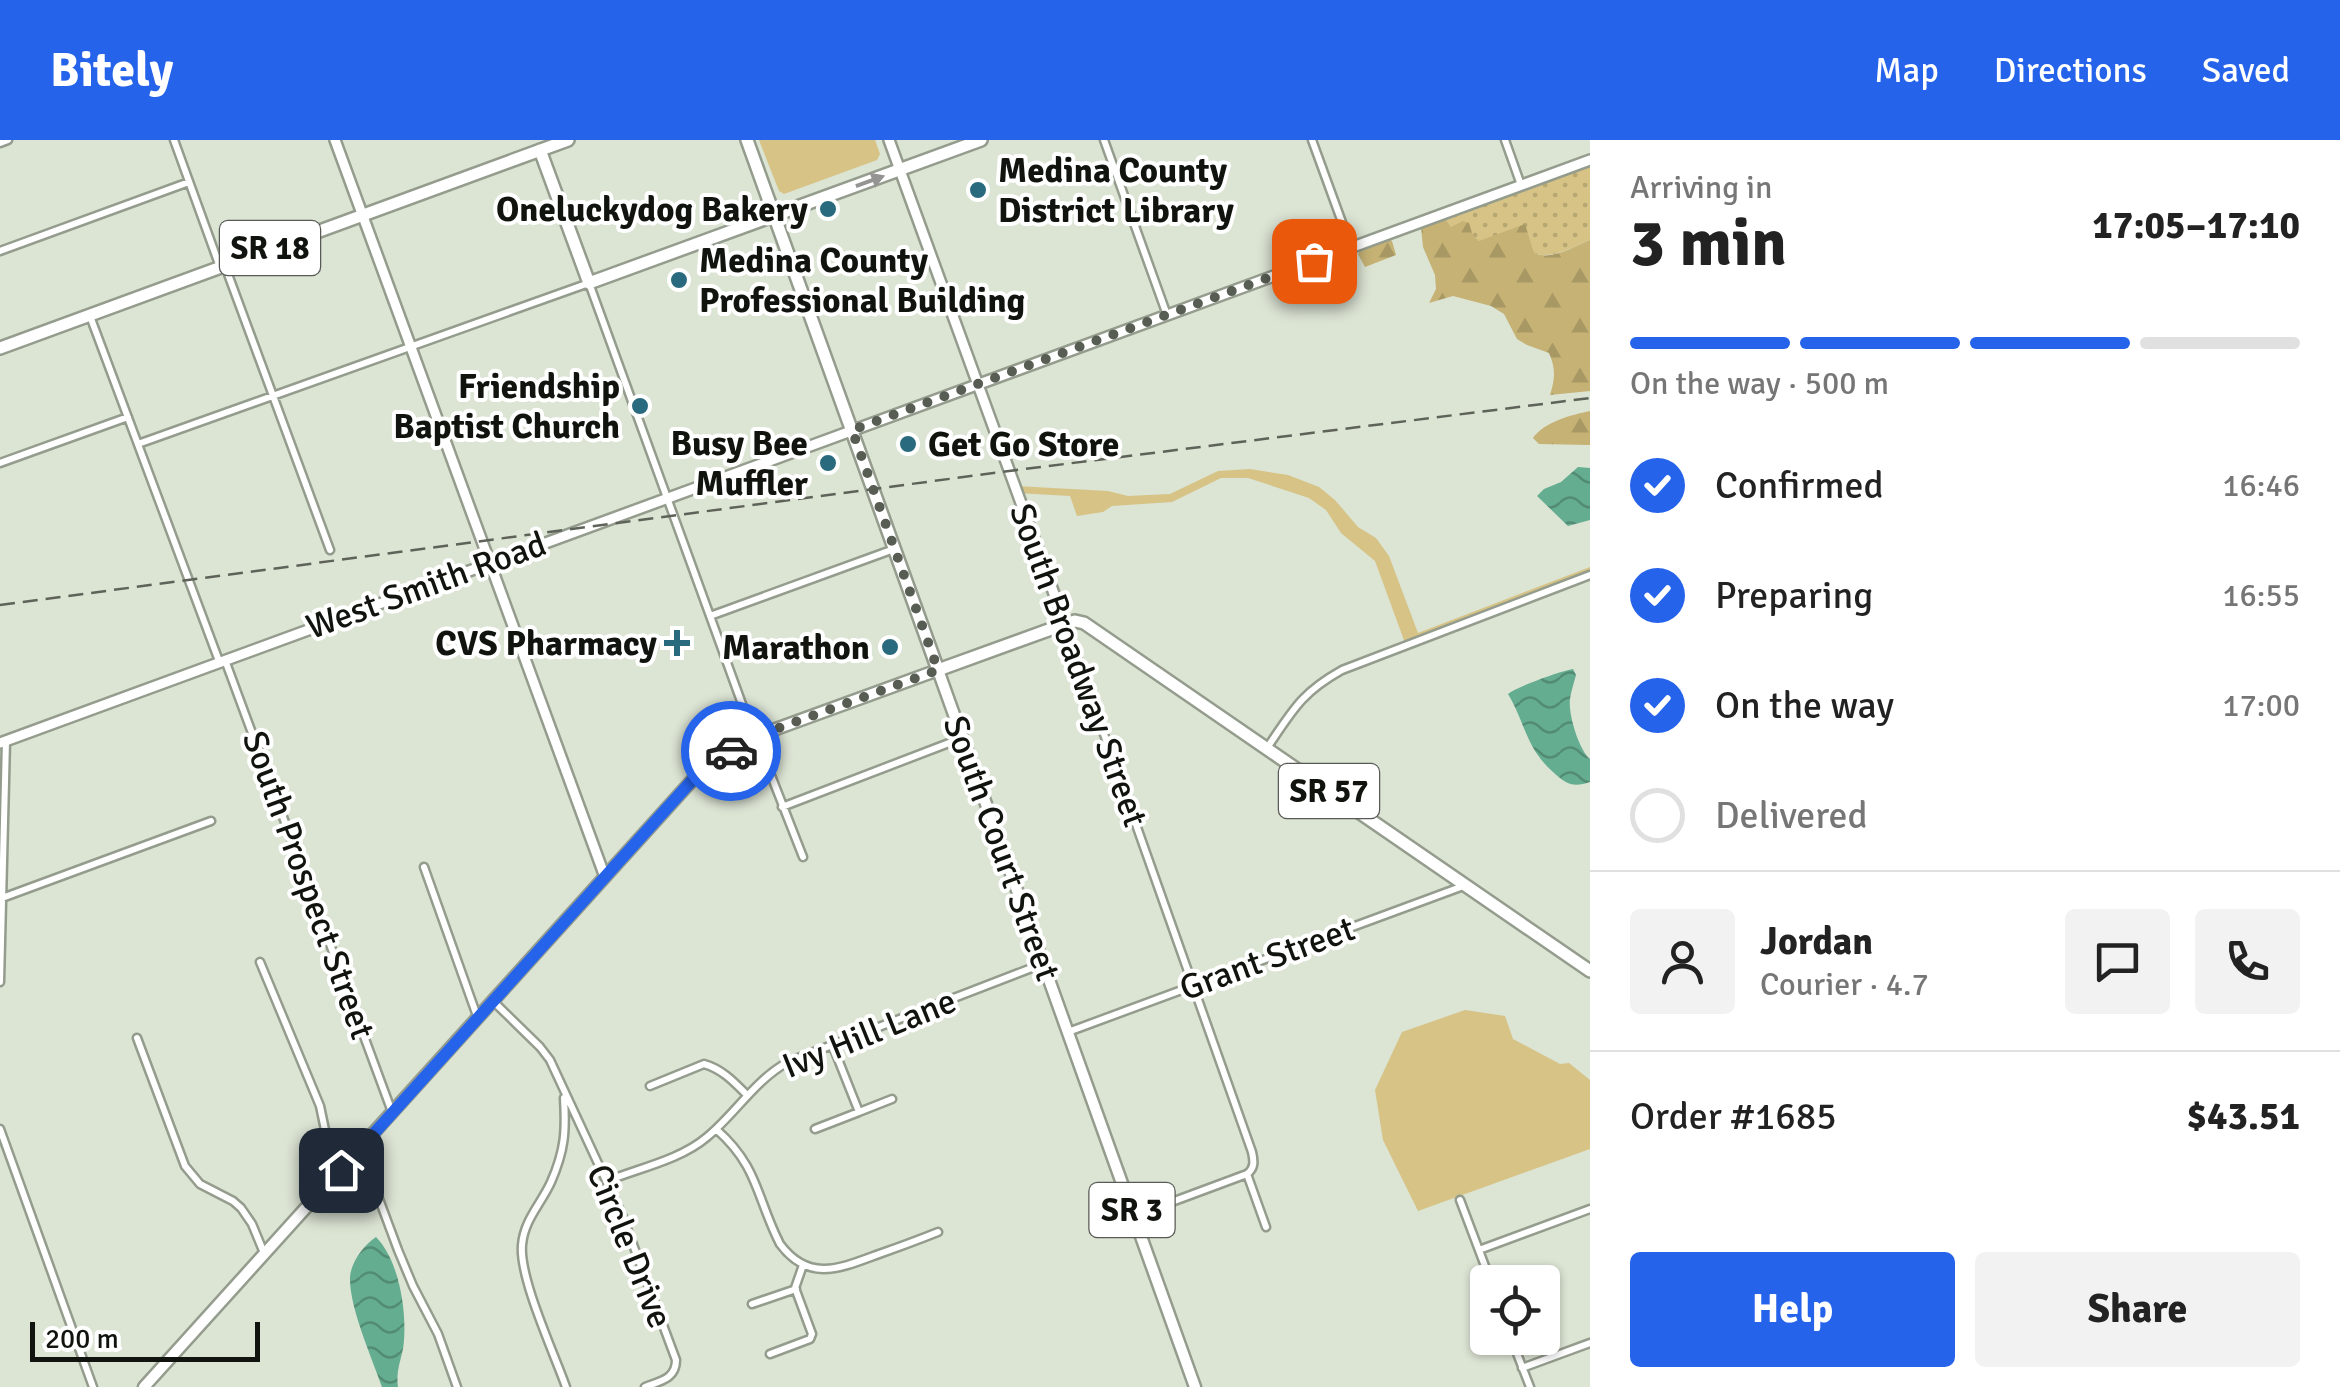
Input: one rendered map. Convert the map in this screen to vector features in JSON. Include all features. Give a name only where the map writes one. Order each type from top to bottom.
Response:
[{"type":"highway","name":"SR 18","points":[[0,348],[538,146],[568,140]]},
{"type":"highway","name":"South Court Street","points":[[746,140],[938,670]]},
{"type":"highway","points":[[538,146],[589,283],[980,140]]},
{"type":"highway","points":[[938,670],[1065,624]]},
{"type":"highway","name":"SR 57","points":[[1065,624],[1084,624],[1590,971]]},
{"type":"main road","points":[[144,1387],[696,776],[755,737],[938,670]]},
{"type":"main road","name":"South Court Street","points":[[938,670],[1195,1387]]},
{"type":"street","points":[[0,143],[8,140]]},
{"type":"street","points":[[174,140],[330,550]]},
{"type":"street","points":[[335,140],[604,878]]},
{"type":"street","name":"South Broadway Street","points":[[889,140],[1252,1152],[1254,1162],[1247,1174]]},
{"type":"street","points":[[1104,140],[1167,315]]},
{"type":"street","points":[[1312,140],[1350,248]]},
{"type":"street","points":[[1505,140],[1521,185]]},
{"type":"street","name":"West Smith Road","points":[[3,742],[1590,160]]},
{"type":"street","points":[[0,251],[189,182]]},
{"type":"street","points":[[138,444],[589,283],[755,737],[803,857]]},
{"type":"street","name":"South Prospect Street","points":[[89,315],[392,1112]]},
{"type":"street","points":[[0,462],[128,417]]},
{"type":"street","points":[[710,616],[894,549]]},
{"type":"street","points":[[1267,748],[1300,699],[1342,670],[1590,575]]},
{"type":"street","points":[[782,807],[962,738]]},
{"type":"street","points":[[0,982],[3,742]]},
{"type":"street","points":[[2,898],[211,821]]},
{"type":"street","points":[[424,867],[478,1017]]},
{"type":"street","name":"Grant Street","points":[[1068,1032],[1467,885]]},
{"type":"street","points":[[260,962],[320,1106],[329,1148],[344,1167]]},
{"type":"street","name":"Ivy Hill Lane","points":[[606,1181],[685,1151],[716,1128],[776,1068],[1043,964]]},
{"type":"street","name":"Circle Drive","points":[[493,1001],[550,1060],[622,1215],[676,1360],[671,1376],[650,1386]]},
{"type":"street","points":[[137,1038],[185,1166],[200,1184],[241,1208],[264,1254]]},
{"type":"street","points":[[832,1044],[858,1112]]},
{"type":"street","points":[[650,1086],[704,1064],[714,1066],[747,1095]]},
{"type":"street","name":"Circle Drive","points":[[563,1092],[566,1132],[551,1183],[528,1220],[522,1256],[566,1387]]},
{"type":"street","points":[[815,1128],[892,1099]]},
{"type":"street","points":[[716,1128],[743,1156],[756,1179],[780,1244],[803,1265],[820,1270],[840,1268],[938,1232]]},
{"type":"street","points":[[0,1129],[93,1387]]},
{"type":"street","points":[[360,1148],[405,1268],[438,1334],[457,1387]]},
{"type":"street","points":[[1134,1216],[1247,1174],[1266,1227]]},
{"type":"street","points":[[1460,1200],[1484,1265]]},
{"type":"street","points":[[1478,1250],[1590,1209]]},
{"type":"street","points":[[770,1354],[810,1340],[812,1334],[796,1289],[803,1265]]},
{"type":"street","points":[[752,1304],[796,1289]]},
{"type":"street","points":[[1522,1368],[1590,1343]]},
{"type":"street","points":[[1517,1355],[1530,1387]]},
{"type":"shaded area","points":[[759,140],[875,140],[880,154],[877,160],[784,194],[779,191]]},
{"type":"shaded area","points":[[1590,165],[1590,240],[1562,252],[1541,255],[1479,241],[1451,227],[1445,218]]},
{"type":"shaded area","points":[[1250,469],[1288,475],[1319,487],[1358,527],[1376,538],[1389,556],[1418,633],[1590,567],[1590,573],[1405,643],[1375,561],[1341,533],[1326,510],[1309,498],[1248,478],[1221,478],[1172,502],[1112,506],[1103,512],[1077,516],[1070,496],[1017,493],[1015,486],[1108,491],[1128,496],[1170,494],[1218,471]]},
{"type":"shaded area","points":[[1465,1010],[1505,1016],[1513,1039],[1560,1064],[1569,1063],[1590,1080],[1590,1149],[1418,1211],[1383,1140],[1375,1090],[1402,1032]]},
{"type":"green space","points":[[1445,218],[1451,227],[1463,221],[1469,223],[1479,241],[1525,224],[1534,253],[1541,255],[1562,252],[1590,240],[1590,391],[1550,395],[1554,374],[1549,353],[1517,339],[1504,314],[1491,306],[1453,296],[1429,303],[1436,289],[1435,275],[1423,247],[1421,227]]},
{"type":"green space","points":[[1388,239],[1396,255],[1365,267],[1358,254],[1361,249]]},
{"type":"green space","points":[[1590,411],[1590,445],[1539,444],[1533,438],[1551,423]]},
{"type":"water","points":[[1578,467],[1590,468],[1590,520],[1568,526],[1537,496]]},
{"type":"water","points":[[1573,669],[1576,675],[1571,713],[1578,740],[1590,759],[1590,782],[1579,785],[1566,782],[1544,763],[1508,694]]},
{"type":"water","points":[[376,1237],[391,1260],[403,1305],[398,1387],[382,1387],[351,1289],[351,1271],[356,1260]]},
{"type":"railway","points":[[0,605],[1590,398]]},
{"type":"way so far","points":[[731,751],[754,737],[938,670],[852,430],[1314,261]]},
{"type":"place","name":"Medina County District Library","points":[[978,190]]},
{"type":"place","name":"Oneluckydog Bakery","points":[[828,209]]},
{"type":"place","name":"Medina County Professional Building","points":[[679,280]]},
{"type":"place","name":"Friendship Baptist Church","points":[[640,406]]},
{"type":"place","name":"Get Go Store","points":[[908,444]]},
{"type":"place","name":"Busy Bee Muffler","points":[[828,463]]},
{"type":"place","name":"CVS Pharmacy","points":[[677,643]]},
{"type":"place","name":"Marathon","points":[[890,647]]},
{"type":"route","points":[[341,1170],[696,776],[731,751]]}]
